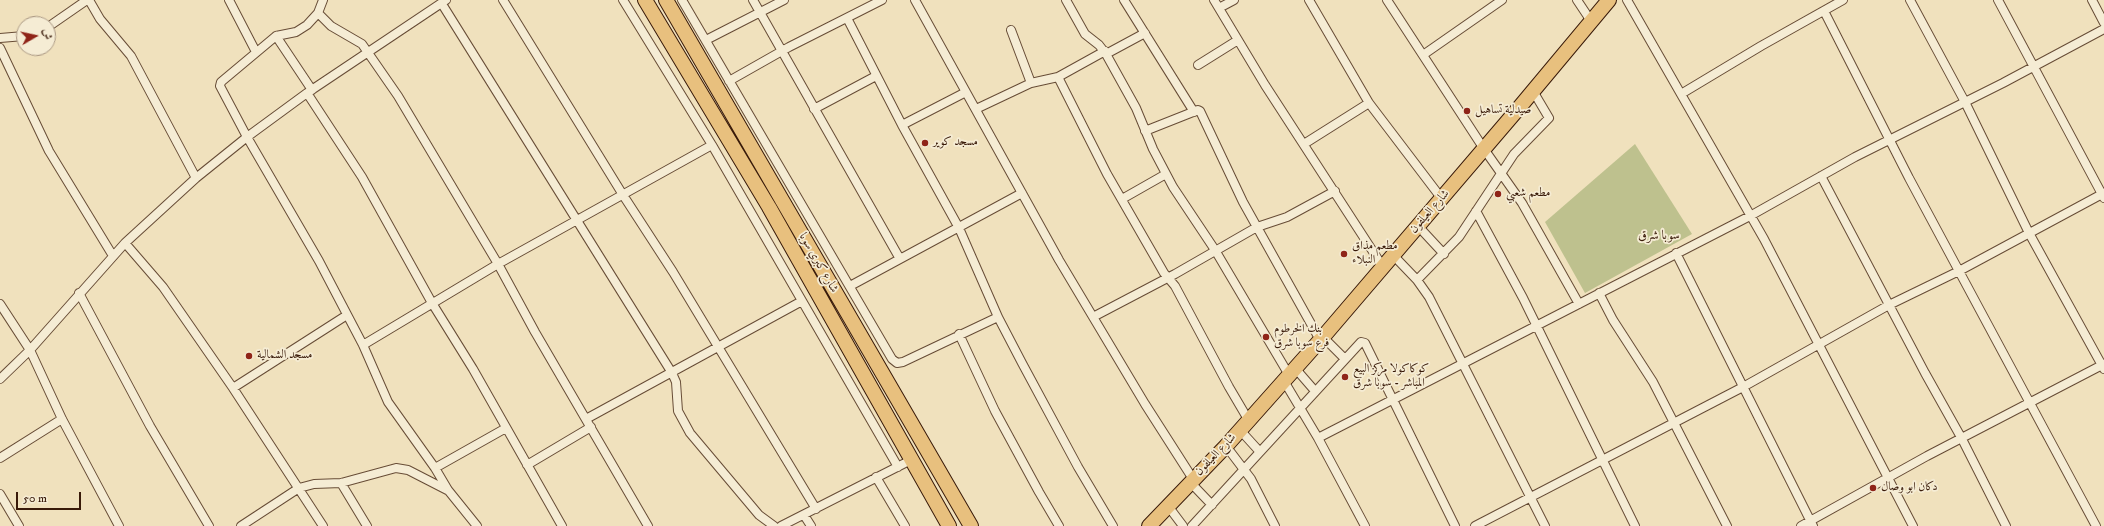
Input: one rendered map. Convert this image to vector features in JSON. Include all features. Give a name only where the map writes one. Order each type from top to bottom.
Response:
[{"type":"highway","name":"شارع كبري سوبا","points":[[645,0],[769,207],[875,392],[911,460],[949,526]]},
{"type":"highway","name":"شارع كبري سوبا","points":[[666,0],[836,294],[889,382],[971,526]]},
{"type":"highway","name":"شارع العيلفون","points":[[1149,526],[1226,446],[1322,338],[1442,199],[1608,0]]},
{"type":"highway","points":[[875,392],[889,382]]},
{"type":"street","points":[[56,22],[88,0],[100,19],[131,56],[196,178]]},
{"type":"street","points":[[229,0],[256,52]]},
{"type":"street","points":[[323,0],[318,13],[300,30],[276,36],[221,82],[220,86],[246,137],[319,261],[363,345],[388,402],[435,468],[448,490],[476,526]]},
{"type":"street","points":[[503,0],[623,195],[673,272],[816,509]]},
{"type":"street","points":[[623,0],[712,145],[898,467]]},
{"type":"street","points":[[682,0],[892,359],[897,363],[903,362],[998,316]]},
{"type":"street","points":[[753,0],[900,259]]},
{"type":"street","points":[[706,40],[784,0]]},
{"type":"street","points":[[729,81],[782,51],[882,0]]},
{"type":"street","points":[[915,0],[1093,317],[1192,480],[1212,505]]},
{"type":"street","points":[[1066,0],[1085,34],[1106,52],[1136,108],[1145,131],[1166,174],[1215,250],[1289,375],[1300,408],[1318,438],[1365,526]]},
{"type":"street","points":[[1124,0],[1194,112]]},
{"type":"street","points":[[1214,0],[1383,268]]},
{"type":"street","points":[[1219,8],[1234,0]]},
{"type":"street","points":[[1309,0],[1369,103],[1442,199]]},
{"type":"street","points":[[1387,0],[1484,149],[1522,203],[1578,304]]},
{"type":"street","points":[[1423,55],[1502,0]]},
{"type":"street","points":[[1577,0],[1591,21]]},
{"type":"street","points":[[1628,0],[1750,216],[1913,526]]},
{"type":"street","points":[[1681,94],[1843,0]]},
{"type":"street","points":[[1801,526],[1812,524],[1887,479],[1962,438],[2103,366],[2029,233],[1965,102],[1910,0]]},
{"type":"street","points":[[1475,526],[1743,387],[1889,305],[1959,271],[2103,195],[1998,0]]},
{"type":"street","points":[[2092,0],[2104,23]]},
{"type":"street","points":[[0,379],[30,350],[79,293],[125,243],[196,178],[246,137],[368,51],[444,2],[672,373],[676,382],[678,411],[690,433],[759,515],[774,526]]},
{"type":"street","points":[[1824,11],[1889,140],[2096,526],[2104,522]]},
{"type":"street","points":[[318,13],[331,26],[362,44],[421,133],[648,526]]},
{"type":"street","points":[[847,18],[876,76],[958,228],[998,316],[1078,467],[1113,526]]},
{"type":"street","points":[[1318,438],[1463,365],[1676,253],[1750,216],[1889,140],[2104,29]]},
{"type":"street","points":[[1011,30],[1031,83]]},
{"type":"street","points":[[976,109],[1031,83],[1058,76],[1144,33]]},
{"type":"street","points":[[276,36],[362,177],[432,303],[562,526]]},
{"type":"street","points":[[0,38],[16,37]]},
{"type":"street","points":[[1198,65],[1238,40]]},
{"type":"street","points":[[0,48],[49,151],[113,256]]},
{"type":"street","points":[[814,109],[876,76]]},
{"type":"street","points":[[1058,76],[1091,144],[1168,277],[1175,286],[1229,387],[1244,425],[1260,452]]},
{"type":"street","points":[[1417,280],[1444,254],[1466,227],[1514,154],[1549,117],[1533,91]]},
{"type":"street","points":[[902,125],[966,92]]},
{"type":"street","points":[[1304,144],[1369,103]]},
{"type":"street","points":[[1145,131],[1199,110],[1201,112],[1243,202],[1257,227],[1322,338],[1345,359]]},
{"type":"street","points":[[363,345],[498,264],[712,145]]},
{"type":"street","points":[[1122,199],[1166,174]]},
{"type":"street","points":[[1821,176],[1889,305],[1962,438],[2006,526]]},
{"type":"street","points":[[1093,317],[1257,227],[1287,217],[1334,191]]},
{"type":"street","points":[[850,286],[1022,193]]},
{"type":"street","points":[[1476,211],[1536,326],[1635,526]]},
{"type":"street","points":[[1418,226],[1444,254]]},
{"type":"street","points":[[125,243],[163,287],[233,388],[323,526]]},
{"type":"street","points":[[1676,253],[1812,524]]},
{"type":"street","points":[[1393,256],[1417,280],[1429,297],[1545,526]]},
{"type":"street","points":[[79,293],[150,426],[209,526]]},
{"type":"street","points":[[1599,293],[1613,320],[1650,378],[1727,526]]},
{"type":"street","points":[[586,419],[802,301]]},
{"type":"street","points":[[0,304],[30,350],[62,419],[120,526]]},
{"type":"street","points":[[233,388],[347,315]]},
{"type":"street","points":[[959,334],[995,410],[1030,477],[1059,526]]},
{"type":"street","points":[[1192,526],[1360,342],[1365,343],[1455,526]]},
{"type":"street","points":[[1289,375],[1315,391]]},
{"type":"street","points":[[0,458],[62,419]]},
{"type":"street","points":[[527,465],[591,427]]},
{"type":"street","points":[[435,468],[506,428]]},
{"type":"street","points":[[1226,446],[1244,469],[1275,526]]},
{"type":"street","points":[[781,526],[911,460]]},
{"type":"street","points":[[241,526],[299,488],[314,484],[341,483],[396,468],[408,470],[448,490]]},
{"type":"street","points":[[876,477],[905,526]]},
{"type":"street","points":[[341,483],[367,526]]},
{"type":"street","points":[[0,494],[18,526]]},
{"type":"street","points":[[1168,506],[1183,526]]},
{"type":"street","points":[[804,515],[810,526]]},
{"type":"green space","points":[[1635,144],[1692,234],[1585,293],[1545,222]]},
{"type":"place","name":"صيدلية تساهيل","points":[[1467,111]]},
{"type":"place","name":"مسجد كوير","points":[[925,143]]},
{"type":"place","name":"مطعم شعبي","points":[[1498,194]]},
{"type":"place","name":"مطعم مذاق النبلاء","points":[[1344,254]]},
{"type":"place","name":"بنك الخرطوم فرع سوبا شرق","points":[[1266,337]]},
{"type":"place","name":"مسجد الشمالية","points":[[249,356]]},
{"type":"place","name":"كوكاكولا مركز البيع المباشر - سوبا شرق","points":[[1345,377]]},
{"type":"place","name":"دكان ابو وصال","points":[[1873,488]]},
{"type":"district","name":"سوبا شرق","points":[[1659,236]]}]
